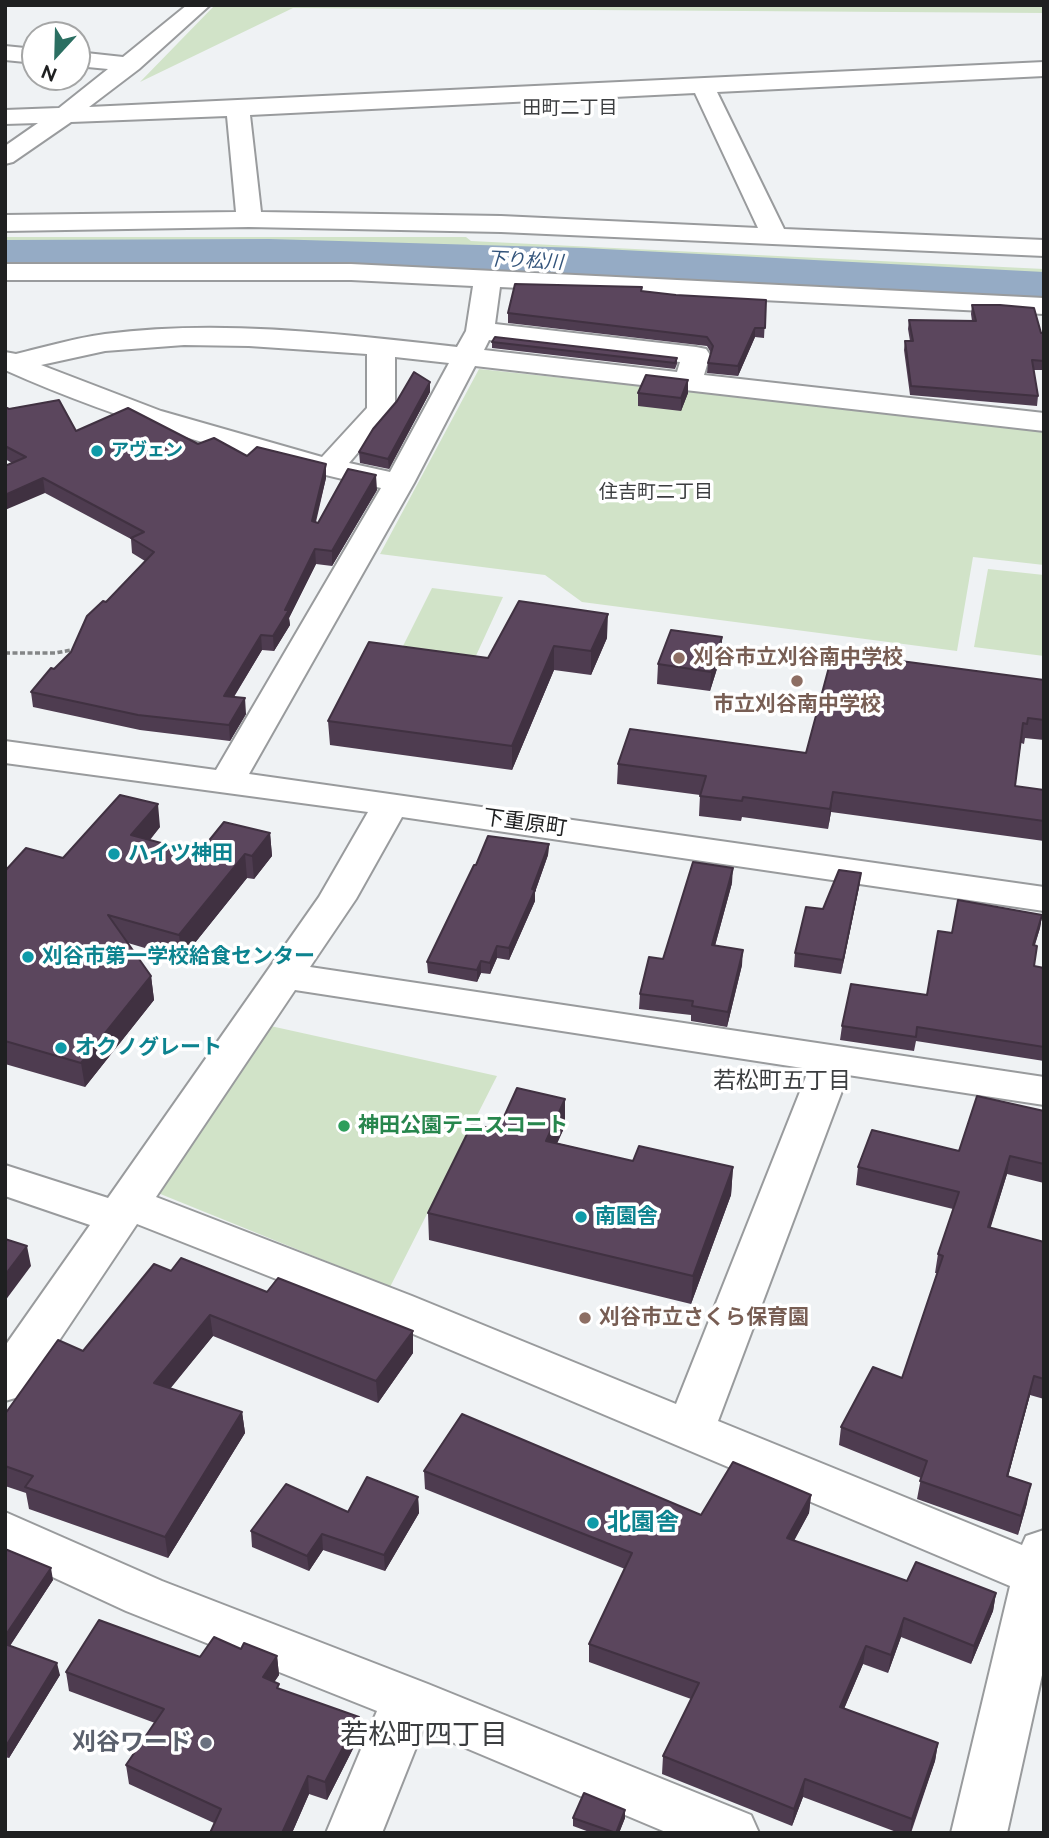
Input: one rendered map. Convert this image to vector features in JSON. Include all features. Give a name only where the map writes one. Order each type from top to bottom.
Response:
[{"type":"street","points":[[5,157],[131,64],[200,5]]},
{"type":"street","points":[[91,60],[131,64]]},
{"type":"street","points":[[5,117],[238,111],[1044,69]]},
{"type":"street","points":[[702,85],[775,236]]},
{"type":"street","points":[[238,111],[249,219]]},
{"type":"street","points":[[5,223],[249,219],[501,224],[1044,248]]},
{"type":"street","points":[[5,272],[351,272],[1044,306]]},
{"type":"street","points":[[227,782],[399,483],[467,358],[480,331],[488,277]]},
{"type":"street","points":[[480,331],[696,355],[687,383]]},
{"type":"street","points":[[9,361],[116,341],[200,336],[293,340],[381,347],[1044,422]]},
{"type":"street","points":[[328,468],[381,410],[381,347]]},
{"type":"street","points":[[9,361],[71,389],[230,443],[399,483]]},
{"type":"street","name":"下重原町","points":[[5,752],[391,804],[1044,899]]},
{"type":"street","points":[[5,1383],[286,976],[337,899],[391,804]]},
{"type":"street","points":[[286,976],[1044,1091]]},
{"type":"street","points":[[690,1430],[834,1059]]},
{"type":"street","points":[[5,1180],[122,1211],[396,1308],[690,1430],[1042,1568],[979,1833]]},
{"type":"street","points":[[5,1532],[144,1596],[409,1700],[731,1833]]},
{"type":"street","points":[[354,1833],[409,1700]]},
{"type":"path","points":[[5,653],[55,653],[88,648]]},
{"type":"green space","points":[[215,5],[1044,5],[1044,13],[293,8],[140,82]]},
{"type":"green space","points":[[5,237],[466,237],[471,241],[1044,269],[1044,306],[500,278],[5,273]]},
{"type":"green space","points":[[479,369],[1044,429],[1044,565],[973,557],[957,651],[582,602],[545,575],[380,554]]},
{"type":"green space","points":[[988,569],[1044,575],[1044,656],[974,647]]},
{"type":"green space","points":[[432,588],[503,597],[474,660],[401,650]]},
{"type":"green space","name":"神田公園テニスコート","points":[[266,1025],[497,1076],[390,1287],[153,1191]]},
{"type":"building","points":[[515,284],[642,287],[641,291],[676,295],[766,300],[765,328],[755,328],[738,366],[708,363],[713,346],[707,337],[508,313]]},
{"type":"building","points":[[972,305],[1034,308],[1041,333],[1044,333],[1044,361],[1032,360],[1038,396],[911,386],[905,341],[913,341],[909,320],[976,321]]},
{"type":"building","points":[[495,337],[677,358],[675,363],[492,342]]},
{"type":"building","points":[[414,372],[430,382],[388,459],[359,452],[373,429],[397,401]]},
{"type":"building","points":[[646,375],[688,380],[681,398],[638,393]]},
{"type":"building","points":[[59,400],[76,431],[128,408],[198,444],[214,438],[247,456],[257,447],[326,464],[312,521],[318,523],[348,469],[376,475],[332,551],[315,549],[285,610],[289,610],[273,636],[261,635],[224,696],[245,698],[229,725],[138,715],[31,692],[51,668],[54,669],[71,652],[87,616],[103,601],[106,602],[154,552],[131,538],[144,532],[43,478],[5,495],[5,466],[26,457],[5,446],[5,407],[9,409]]},
{"type":"building","points":[[519,601],[608,614],[591,651],[554,646],[512,746],[328,721],[369,642],[488,658]]},
{"type":"building","points":[[671,630],[722,637],[711,672],[658,664]]},
{"type":"building","points":[[833,652],[1044,680],[1044,720],[1028,718],[1027,724],[1023,723],[1015,786],[1044,790],[1044,821],[833,792],[830,809],[743,797],[742,801],[700,796],[706,776],[618,764],[630,729],[806,753]]},
{"type":"building","points":[[120,795],[158,804],[131,835],[199,853],[224,822],[270,833],[252,856],[245,854],[179,935],[108,915],[151,976],[81,1063],[5,1041],[5,871],[26,848],[63,858]]},
{"type":"building","points":[[488,836],[549,844],[532,889],[535,890],[509,948],[497,946],[490,963],[481,961],[477,970],[427,962],[476,865]]},
{"type":"building","points":[[693,862],[733,868],[712,945],[743,950],[728,1012],[692,1006],[693,1001],[640,994],[649,957],[663,959]]},
{"type":"building","points":[[839,870],[861,873],[843,960],[795,953],[806,907],[823,909]]},
{"type":"building","points":[[958,900],[1042,915],[1033,945],[1037,946],[1034,966],[1044,968],[1044,1047],[917,1027],[916,1037],[842,1026],[851,984],[927,995],[938,931],[952,933]]},
{"type":"building","name":"南園舎","points":[[517,1088],[565,1099],[546,1141],[633,1161],[639,1146],[733,1167],[693,1276],[428,1213],[472,1124],[498,1130]]},
{"type":"building","points":[[977,1096],[1044,1111],[1044,1164],[1010,1156],[988,1227],[1044,1242],[1044,1379],[1034,1376],[1007,1476],[1031,1484],[1021,1516],[920,1481],[927,1461],[841,1427],[873,1367],[902,1378],[943,1256],[938,1254],[959,1192],[858,1167],[872,1130],[959,1151]]},
{"type":"building","points":[[5,1239],[27,1246],[5,1275]]},
{"type":"building","points":[[181,1258],[267,1292],[278,1278],[413,1331],[376,1381],[210,1315],[154,1383],[242,1412],[165,1537],[25,1487],[33,1476],[5,1466],[5,1414],[58,1340],[83,1351],[154,1264],[171,1271]]},
{"type":"building","points":[[462,1414],[701,1515],[733,1462],[811,1495],[787,1538],[907,1581],[916,1562],[996,1593],[974,1646],[904,1618],[891,1655],[866,1646],[840,1707],[938,1743],[912,1819],[805,1779],[794,1809],[663,1756],[699,1683],[589,1644],[632,1553],[424,1471]]},
{"type":"building","points":[[367,1477],[418,1497],[384,1555],[322,1534],[307,1556],[251,1531],[286,1484],[348,1512]]},
{"type":"building","points":[[5,1549],[51,1568],[5,1636]]},
{"type":"building","points":[[99,1620],[200,1657],[214,1637],[241,1649],[244,1643],[277,1656],[263,1677],[279,1684],[277,1688],[359,1717],[325,1782],[308,1776],[282,1833],[210,1833],[221,1809],[126,1765],[164,1709],[66,1672]]},
{"type":"building","points":[[5,1644],[57,1663],[6,1746],[5,1746]]},
{"type":"building","points":[[584,1793],[625,1810],[616,1833],[573,1818]]},
{"type":"waterway","name":"下り松川","points":[[5,253],[269,252],[491,258],[1044,285]]},
{"type":"place","name":"アヴェン","points":[[97,451]]},
{"type":"place","name":"刈谷市立刈谷南中学校","points":[[679,658]]},
{"type":"place","name":"市立刈谷南中学校","points":[[797,681]]},
{"type":"place","name":"ハイツ神田","points":[[114,854]]},
{"type":"place","name":"刈谷市第一学校給食センター","points":[[28,957]]},
{"type":"place","name":"オクノグレート","points":[[61,1048]]},
{"type":"place","name":"神田公園テニスコート","points":[[344,1126]]},
{"type":"place","name":"南園舎","points":[[581,1217]]},
{"type":"place","name":"刈谷市立さくら保育園","points":[[585,1318]]},
{"type":"place","name":"北園舎","points":[[593,1523]]},
{"type":"place","name":"刈谷ワード","points":[[206,1743]]},
{"type":"district","name":"田町二丁目","points":[[570,108]]},
{"type":"district","name":"住吉町二丁目","points":[[656,492]]},
{"type":"district","name":"若松町五丁目","points":[[782,1081]]},
{"type":"district","name":"若松町四丁目","points":[[424,1736]]}]
